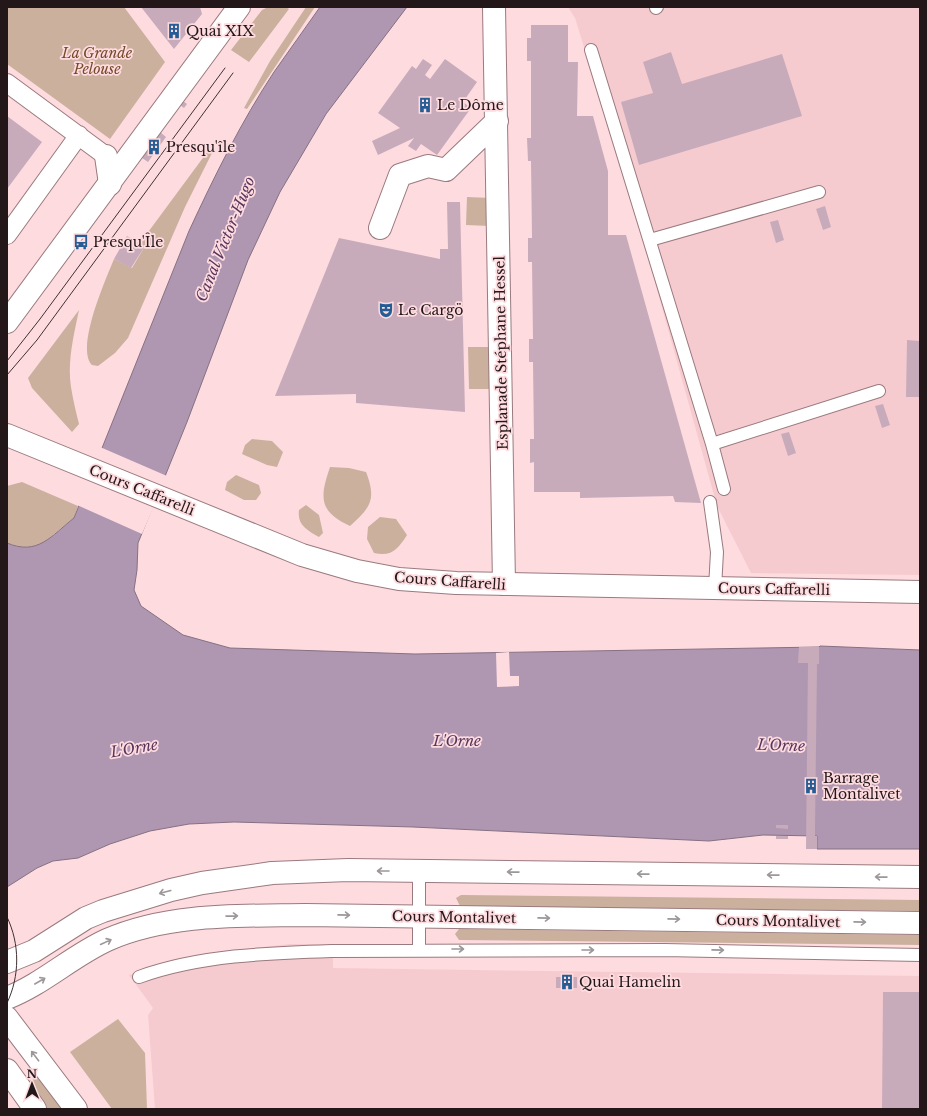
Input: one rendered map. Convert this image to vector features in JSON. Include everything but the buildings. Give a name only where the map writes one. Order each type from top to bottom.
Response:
[{"type":"street","points":[[7,322],[239,7]]},
{"type":"street","name":"Esplanade Stéphane Hessel","points":[[494,7],[504,584]]},
{"type":"street","points":[[7,83],[106,156],[110,184]]},
{"type":"street","points":[[380,228],[400,175],[428,166],[446,170],[497,121]]},
{"type":"street","points":[[7,235],[79,135]]},
{"type":"street","name":"Cours Caffarelli","points":[[7,435],[302,555],[357,571],[399,579],[456,583],[920,592]]},
{"type":"street","points":[[7,962],[34,951],[86,918],[102,911],[129,902],[202,883],[272,873],[348,870],[920,877]]},
{"type":"street","name":"Cours Montalivet","points":[[7,998],[27,989],[108,940],[160,925],[212,917],[305,915],[920,923]]},
{"type":"street","points":[[7,1018],[76,1109]]},
{"type":"street","points":[[7,1070],[35,1109]]},
{"type":"lane","points":[[591,50],[712,444],[724,489]]},
{"type":"lane","points":[[650,240],[819,192]]},
{"type":"lane","points":[[712,444],[879,391]]},
{"type":"lane","points":[[710,502],[717,552],[715,588]]},
{"type":"lane","points":[[419,871],[419,949]]},
{"type":"lane","points":[[139,977],[152,972],[210,960],[290,952],[419,949],[664,950],[920,955]]},
{"type":"shaded area","points":[[568,7],[920,7],[920,575],[751,573],[717,506],[643,239],[575,18]]},
{"type":"shaded area","points":[[290,944],[333,944],[333,968],[920,976],[920,1109],[155,1109],[148,1015],[153,1008],[129,975],[208,953]]},
{"type":"green space","name":"La Grande Pelouse","points":[[7,7],[124,7],[165,62],[110,139],[7,64]]},
{"type":"green space","points":[[268,7],[286,7],[289,9],[249,62],[231,50],[262,10]]},
{"type":"green space","points":[[306,7],[315,7],[247,109],[244,108],[270,61]]},
{"type":"green space","points":[[208,151],[212,153],[185,207],[128,338],[115,353],[98,366],[92,365],[88,356],[87,344],[89,329],[99,297],[114,259],[132,268],[145,246],[141,244],[143,239]]},
{"type":"green space","points":[[467,197],[491,198],[490,226],[466,225]]},
{"type":"green space","points":[[79,310],[72,348],[70,377],[79,424],[72,432],[32,388],[28,378]]},
{"type":"green space","points":[[468,347],[491,347],[492,389],[469,389]]},
{"type":"green space","points":[[252,439],[272,441],[283,452],[277,467],[267,465],[242,454],[245,445]]},
{"type":"green space","points":[[330,467],[349,468],[366,472],[371,490],[370,503],[350,526],[332,515],[324,502],[324,487]]},
{"type":"green space","points":[[236,475],[259,485],[261,493],[256,500],[244,500],[225,490],[227,482]]},
{"type":"green space","points":[[22,482],[78,506],[74,518],[42,544],[35,547],[23,548],[7,543],[7,486]]},
{"type":"green space","points":[[306,505],[319,515],[323,533],[319,537],[301,523],[299,510]]},
{"type":"green space","points":[[380,517],[396,519],[407,535],[401,544],[390,553],[374,553],[367,539],[368,527]]},
{"type":"green space","points":[[461,895],[920,900],[920,911],[460,906],[456,898]]},
{"type":"green space","points":[[459,929],[920,935],[920,945],[459,940],[455,934]]},
{"type":"green space","points":[[118,1019],[145,1053],[147,1109],[112,1109],[70,1052]]},
{"type":"green space","points":[[37,1075],[62,1109],[42,1109],[24,1085]]},
{"type":"water","points":[[320,7],[407,7],[326,114],[280,192],[248,260],[187,422],[138,543],[137,570],[134,590],[141,606],[183,635],[230,648],[415,654],[820,646],[920,650],[920,849],[817,849],[817,836],[763,835],[709,841],[413,827],[234,822],[189,824],[150,831],[110,844],[78,858],[53,861],[37,868],[7,887],[7,543],[27,547],[36,546],[51,537],[74,518],[189,231],[208,190],[228,150],[262,91]]},
{"type":"pier","points":[[100,447],[167,476],[142,534],[77,505]]},
{"type":"pier","points":[[509,652],[510,676],[519,676],[519,686],[497,687],[496,653]]},
{"type":"tram line","points":[[7,361],[40,319],[225,68]]},
{"type":"tram line","points":[[7,375],[37,340],[233,73]]},
{"type":"tram line","points":[[7,917],[14,938],[17,960],[14,982],[7,1003]]},
{"type":"place","name":"Quai XIX","points":[[174,31]]},
{"type":"place","name":"Le Dôme","points":[[425,105]]},
{"type":"place","name":"Presqu'île","points":[[154,147]]},
{"type":"place","name":"Presqu'Île","points":[[81,242]]},
{"type":"place","name":"Le Cargö","points":[[386,310]]},
{"type":"place","name":"Barrage Montalivet","points":[[811,786]]},
{"type":"place","name":"Quai Hamelin","points":[[567,982]]},
{"type":"water label","name":"Canal Victor-Hugo","points":[[225,239]]},
{"type":"water label","name":"L'Orne","points":[[457,740]]},
{"type":"water label","name":"L'Orne","points":[[781,745]]},
{"type":"water label","name":"L'Orne","points":[[134,748]]}]
